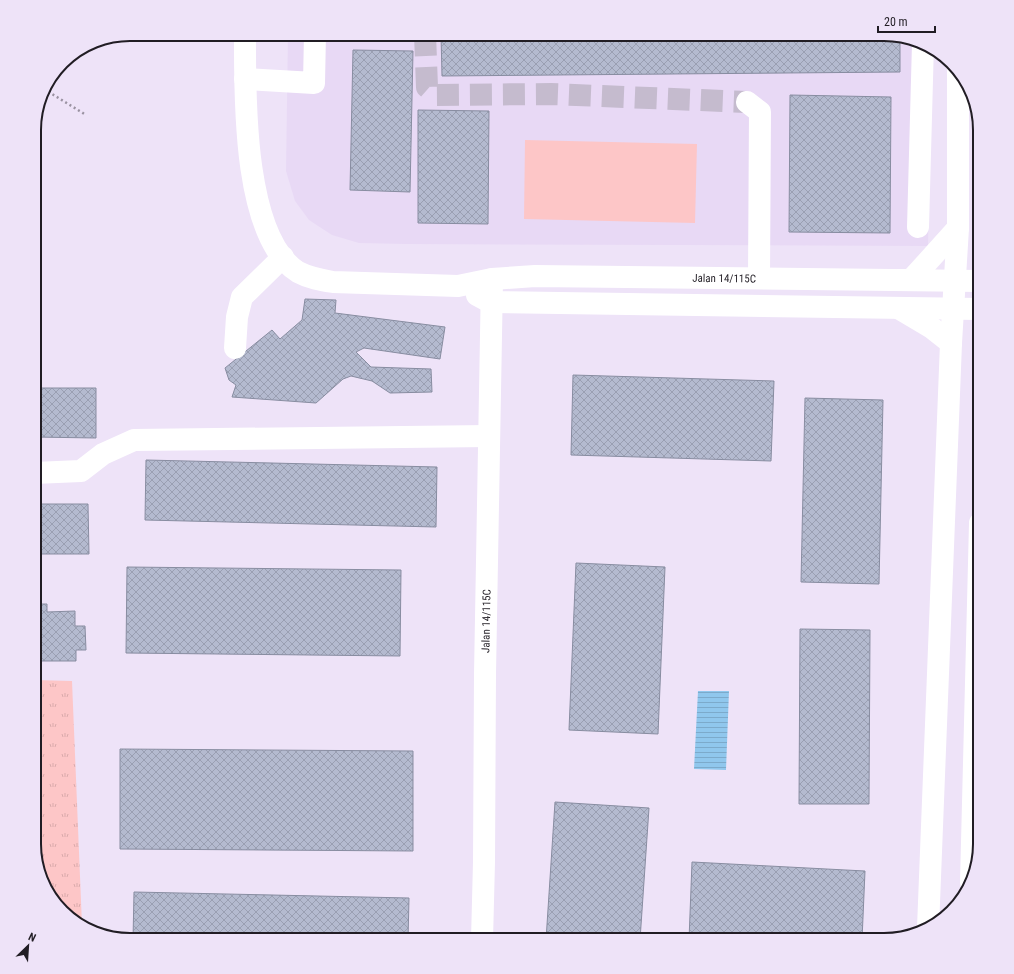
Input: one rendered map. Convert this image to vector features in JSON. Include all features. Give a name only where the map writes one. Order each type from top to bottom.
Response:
[{"type":"street","points":[[246,41],[245,113],[255,193],[268,232],[283,257],[297,271],[313,279],[333,282],[458,286],[492,279]]},
{"type":"street","points":[[245,79],[314,83],[315,41]]},
{"type":"street","points":[[918,227],[923,50]]},
{"type":"street","points":[[928,921],[952,308],[958,228],[958,81]]},
{"type":"street","points":[[747,102],[760,112],[759,278]]},
{"type":"street","points":[[893,280],[911,280],[958,228]]},
{"type":"street","points":[[235,348],[237,317],[242,297],[283,257]]},
{"type":"street","name":"Jalan 14/115C","points":[[482,933],[490,302],[492,279],[535,276],[973,281]]},
{"type":"street","points":[[458,286],[490,302],[973,309]]},
{"type":"street","points":[[897,308],[932,328],[951,343]]},
{"type":"street","points":[[41,473],[82,470],[103,454],[134,440],[489,436]]},
{"type":"street","points":[[972,857],[973,803]]},
{"type":"path","points":[[49,92],[86,116]]},
{"type":"shaded area","points":[[288,41],[884,41],[912,46],[931,55],[928,246],[359,243],[332,235],[309,220],[295,201],[286,171]]},
{"type":"green space","points":[[525,140],[697,144],[695,223],[524,219]]},
{"type":"green space","points":[[41,680],[72,681],[82,918],[67,907],[53,888],[46,872],[41,850]]},
{"type":"water","points":[[698,691],[729,691],[726,770],[694,769]]},
{"type":"building","points":[[441,41],[884,41],[900,43],[900,72],[442,76]]},
{"type":"building","points":[[353,50],[413,51],[410,192],[350,190]]},
{"type":"building","points":[[790,95],[891,97],[890,233],[789,232]]},
{"type":"building","points":[[418,110],[489,111],[488,224],[418,223]]},
{"type":"building","points":[[305,299],[336,300],[335,313],[445,327],[440,359],[364,348],[356,352],[371,367],[431,369],[432,392],[390,393],[372,381],[351,376],[343,379],[316,403],[232,397],[236,385],[229,380],[225,368],[272,330],[280,339],[302,320]]},
{"type":"building","points":[[573,375],[774,381],[771,461],[571,455]]},
{"type":"building","points":[[41,388],[96,388],[96,438],[41,437]]},
{"type":"building","points":[[805,398],[883,400],[879,584],[801,582]]},
{"type":"building","points":[[146,460],[437,467],[436,527],[145,520]]},
{"type":"building","points":[[41,504],[88,504],[89,554],[41,554]]},
{"type":"building","points":[[576,563],[665,567],[658,734],[569,730]]},
{"type":"building","points":[[127,567],[401,570],[400,656],[126,653]]},
{"type":"building","points":[[41,604],[47,604],[47,612],[75,611],[75,626],[85,626],[86,650],[76,650],[76,661],[41,661]]},
{"type":"building","points":[[800,629],[870,630],[869,804],[799,804]]},
{"type":"building","points":[[120,749],[413,751],[413,851],[120,849]]},
{"type":"building","points":[[555,802],[649,808],[640,933],[546,933]]},
{"type":"building","points":[[692,862],[865,871],[862,933],[689,933]]},
{"type":"building","points":[[134,892],[409,898],[408,933],[133,933]]},
{"type":"tunnel","points":[[425,41],[427,87],[436,95],[551,94],[747,102]]}]
